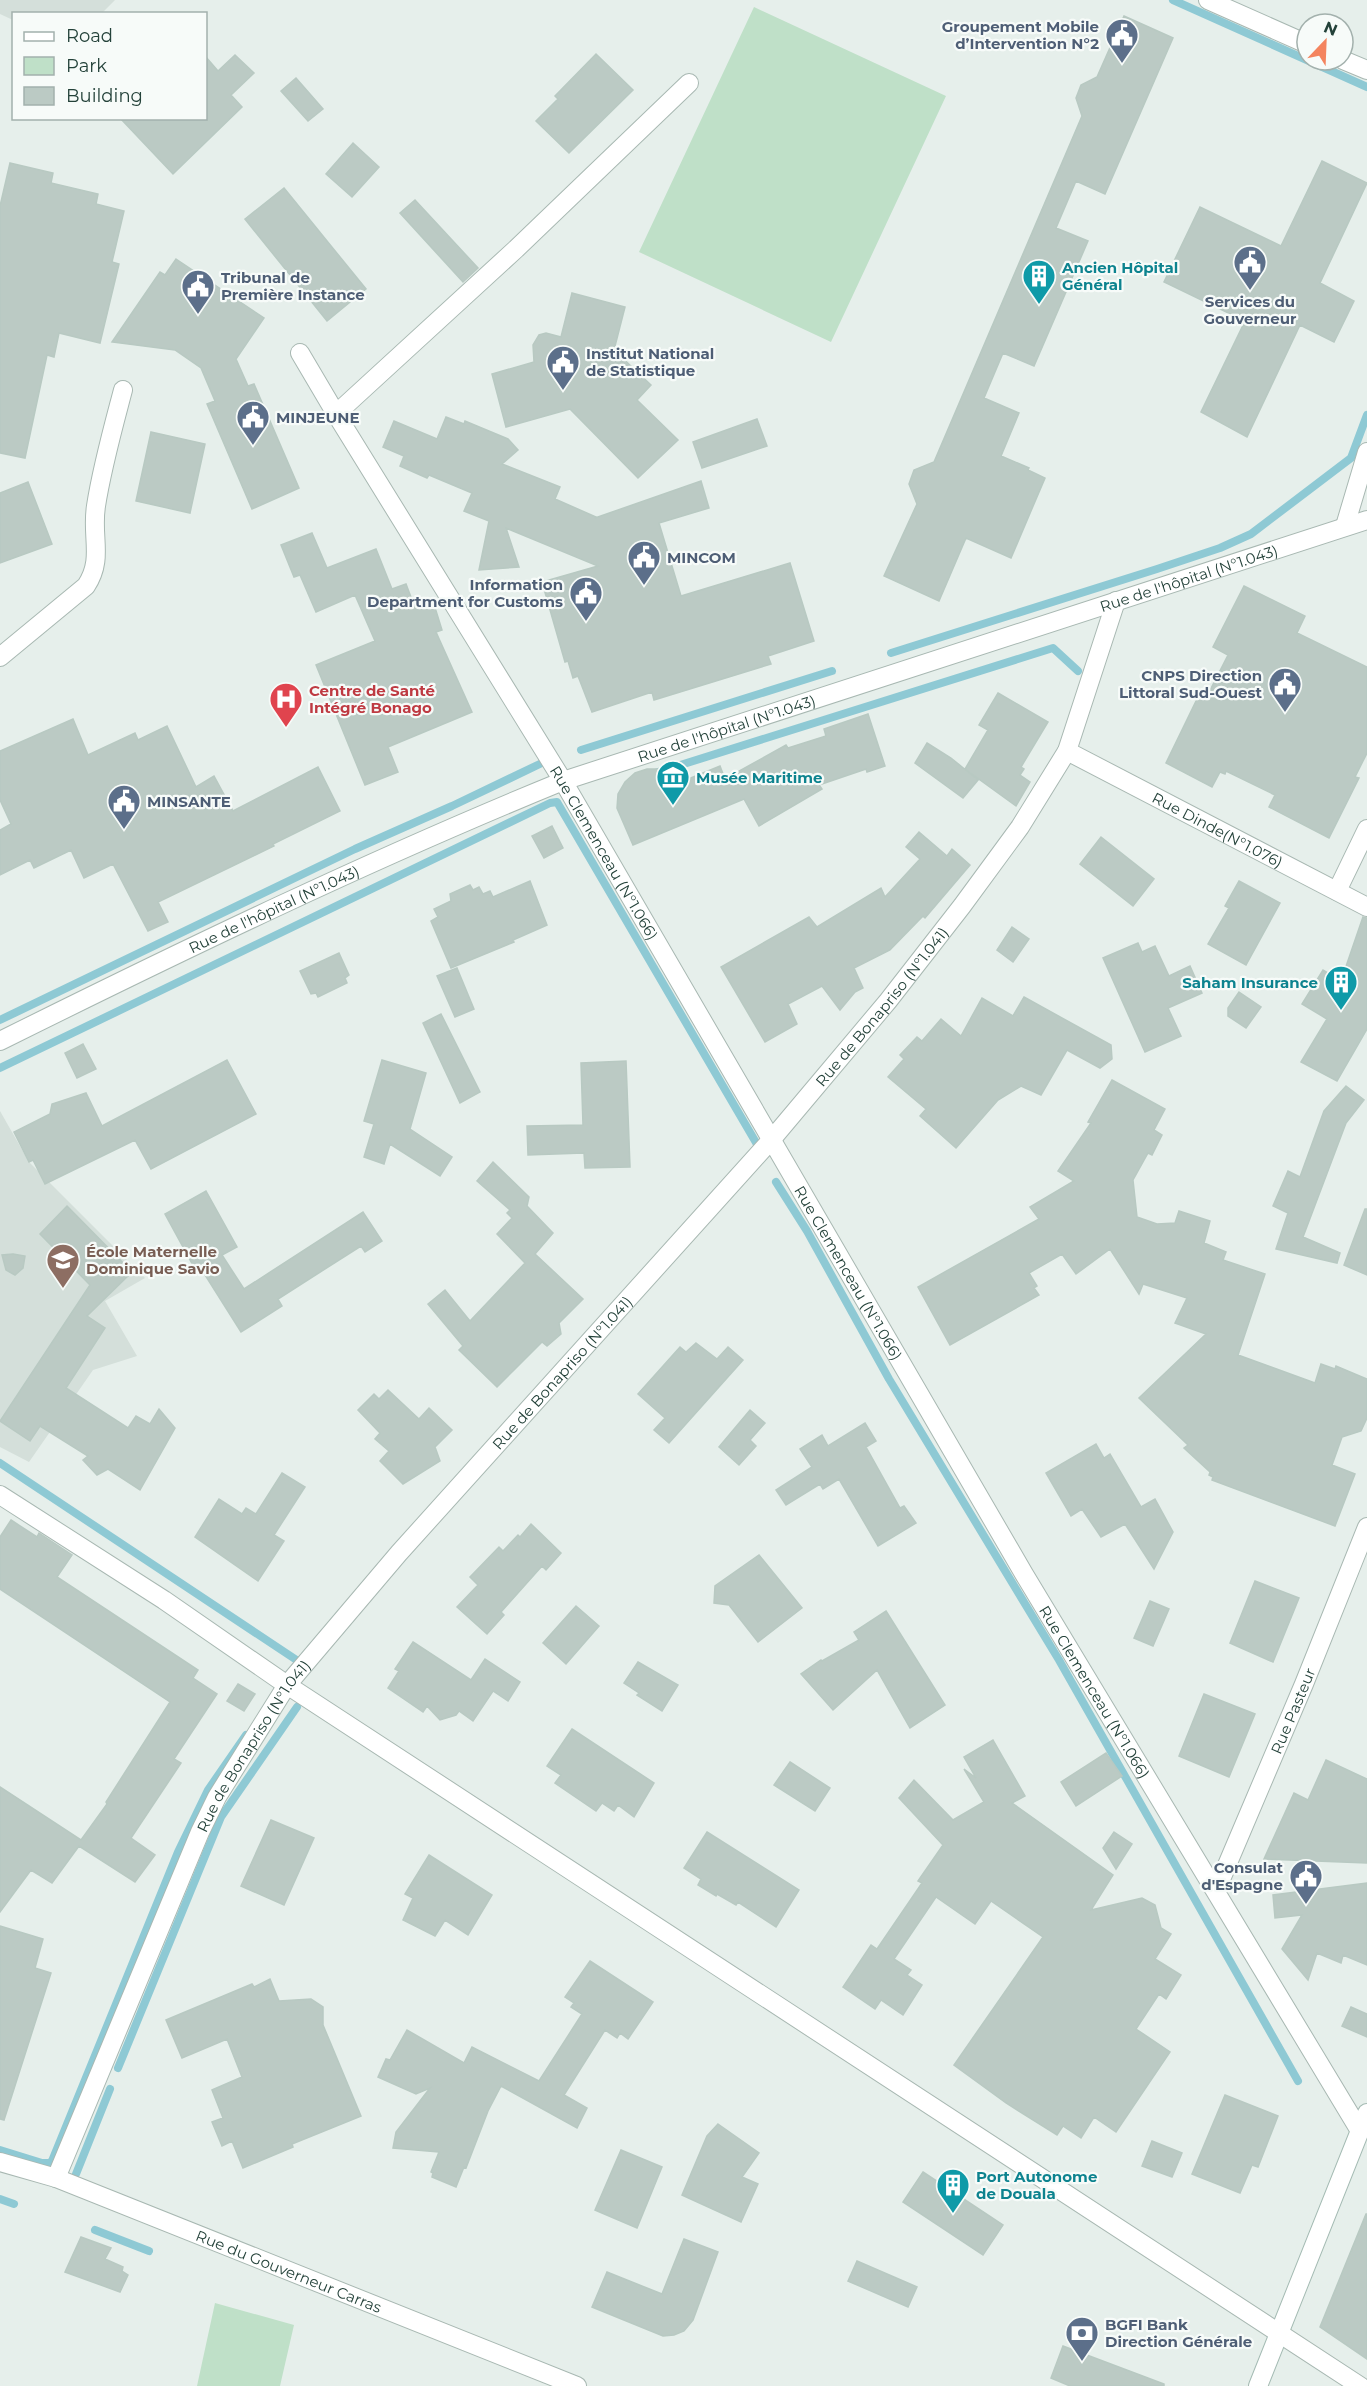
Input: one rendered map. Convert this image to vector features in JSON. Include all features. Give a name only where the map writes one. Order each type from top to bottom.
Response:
[{"type":"street","points":[[1208,0],[1295,39]]},
{"type":"street","points":[[336,414],[516,249],[689,83]]},
{"type":"street","name":"Rue Clemenceau (N°1.066)","points":[[300,353],[564,782],[1024,1574],[1360,2131]]},
{"type":"street","points":[[0,657],[86,586],[95,573],[97,564],[94,534],[96,508],[104,464],[123,390]]},
{"type":"street","points":[[1345,526],[1367,452]]},
{"type":"street","name":"Rue de l'hôpital (N°1.043)","points":[[0,1041],[105,989],[467,821],[564,782],[1367,520]]},
{"type":"street","name":"Rue de Bonapriso (N°1.041)","points":[[56,2178],[200,1832],[217,1797],[287,1685],[399,1553],[772,1139],[888,1001],[962,906],[1020,827],[1067,751],[1116,601]]},
{"type":"street","name":"Rue Dinde(N°1.076)","points":[[1067,751],[1367,907]]},
{"type":"street","points":[[1337,891],[1367,829]]},
{"type":"street","points":[[0,1495],[164,1600],[287,1685],[1360,2386]]},
{"type":"street","name":"Rue Pasteur","points":[[1216,1891],[1304,1684],[1367,1527]]},
{"type":"street","points":[[1258,2386],[1367,2113]]},
{"type":"street","name":"Rue du Gouverneur Carras","points":[[0,2162],[56,2178],[577,2386]]},
{"type":"shaded area","points":[[0,0],[115,0],[103,12],[12,12],[12,20],[0,14]]},
{"type":"shaded area","name":"École Maternelle Dominique Savio","points":[[0,1111],[29,1162],[145,1278],[105,1301],[137,1356],[93,1370],[29,1462],[0,1447]]},
{"type":"green space","points":[[754,7],[946,96],[831,342],[639,252]]},
{"type":"green space","points":[[215,2303],[294,2325],[280,2386],[197,2386]]},
{"type":"building","name":"Ancien Hôpital Général","points":[[1124,16],[1173,38],[1105,194],[1076,181],[1056,228],[1088,241],[1034,366],[1003,353],[984,398],[1019,413],[1001,456],[1045,478],[1011,558],[966,538],[939,601],[884,576],[917,504],[909,484],[914,470],[934,462],[1082,116],[1076,98],[1081,85],[1097,77]]},
{"type":"building","points":[[596,54],[633,90],[569,153],[536,121],[558,99],[555,96]]},
{"type":"building","points":[[235,55],[254,73],[231,95],[242,107],[173,174],[122,120],[207,120],[207,58],[218,71]]},
{"type":"building","points":[[296,78],[323,109],[308,121],[281,91]]},
{"type":"building","points":[[353,143],[379,167],[352,197],[326,174]]},
{"type":"building","name":"Services du Gouverneur","points":[[1322,161],[1367,183],[1320,283],[1354,301],[1334,342],[1300,325],[1247,437],[1201,412],[1245,321],[1164,282],[1200,207],[1281,246]]},
{"type":"building","points":[[10,163],[53,173],[51,183],[98,194],[96,204],[124,211],[112,262],[119,264],[100,343],[59,333],[54,357],[47,355],[25,458],[0,453],[0,206]]},
{"type":"building","points":[[284,188],[366,289],[327,321],[245,219]]},
{"type":"building","points":[[415,200],[478,268],[463,282],[400,213]]},
{"type":"building","points":[[176,259],[264,318],[236,359],[248,386],[254,384],[299,488],[252,509],[207,404],[215,401],[201,368],[175,350],[112,342],[160,272],[165,275]]},
{"type":"building","name":"Institut National de Statistique","points":[[572,293],[625,307],[614,350],[651,385],[637,400],[678,440],[638,478],[570,409],[506,427],[492,374],[534,362],[533,345],[539,335],[546,333],[561,337]]},
{"type":"building","points":[[446,417],[464,424],[465,421],[508,439],[518,450],[502,464],[560,487],[555,499],[595,518],[701,481],[709,508],[659,523],[681,596],[790,563],[814,641],[768,656],[771,664],[654,700],[652,692],[592,712],[578,676],[573,678],[568,661],[565,662],[542,582],[598,566],[506,528],[519,567],[479,570],[489,521],[464,511],[472,493],[400,466],[404,456],[383,447],[394,421],[437,439]]},
{"type":"building","points":[[757,419],[767,446],[702,468],[693,442]]},
{"type":"building","points":[[151,432],[205,444],[190,513],[136,501]]},
{"type":"building","points":[[28,482],[52,544],[0,563],[0,493]]},
{"type":"building","points":[[312,533],[327,568],[376,549],[392,589],[406,584],[414,605],[417,604],[419,609],[433,601],[442,630],[436,632],[472,712],[388,747],[398,772],[365,785],[316,665],[375,641],[355,595],[316,612],[300,575],[294,577],[281,545]]},
{"type":"building","points":[[1244,586],[1305,616],[1297,633],[1367,667],[1367,753],[1355,777],[1359,778],[1329,838],[1269,807],[1275,795],[1226,771],[1225,774],[1220,772],[1212,787],[1166,763],[1198,697],[1205,700],[1228,655],[1213,647]]},
{"type":"building","points":[[998,693],[1048,722],[1021,767],[1024,769],[1020,775],[1030,782],[1016,806],[965,769],[988,730],[979,725]]},
{"type":"building","points":[[868,714],[885,766],[867,772],[866,769],[819,785],[822,789],[759,826],[744,799],[633,845],[617,808],[618,794],[625,782],[635,773],[647,769],[660,769],[681,782],[720,766],[725,779],[786,745],[788,748],[826,736],[824,729]]},
{"type":"building","points":[[73,719],[88,755],[135,733],[138,740],[167,726],[196,787],[214,776],[233,811],[318,767],[340,811],[158,902],[168,922],[148,931],[113,864],[84,878],[71,850],[34,868],[30,860],[0,875],[0,830],[11,824],[0,800],[0,751]]},
{"type":"building","points":[[927,743],[951,758],[978,780],[963,798],[915,763]]},
{"type":"building","points":[[552,826],[563,848],[544,858],[532,836]]},
{"type":"building","points":[[919,832],[947,856],[952,849],[970,865],[925,918],[923,916],[890,950],[854,968],[863,988],[855,992],[840,1010],[822,986],[788,1004],[797,1024],[765,1042],[721,967],[809,917],[817,927],[881,888],[885,897],[920,859],[906,847]]},
{"type":"building","points":[[1101,837],[1154,879],[1133,906],[1080,864]]},
{"type":"building","points":[[530,881],[547,925],[513,940],[514,942],[451,968],[431,921],[438,917],[434,909],[451,901],[450,894],[470,885],[473,890],[479,887],[483,894],[490,891],[493,897]]},
{"type":"building","points":[[1239,881],[1280,903],[1246,965],[1208,944],[1229,908],[1225,906]]},
{"type":"building","name":"Saham Insurance","points":[[1363,917],[1367,918],[1367,1029],[1337,1081],[1301,1062],[1327,1019],[1302,1004],[1323,970],[1341,981]]},
{"type":"building","points":[[1012,927],[1029,939],[1013,962],[997,950]]},
{"type":"building","points":[[1138,943],[1142,952],[1155,946],[1169,976],[1190,966],[1202,993],[1168,1008],[1181,1036],[1145,1052],[1103,958]]},
{"type":"building","points":[[339,953],[349,975],[345,978],[347,983],[318,997],[316,993],[311,994],[300,971]]},
{"type":"building","points":[[457,968],[474,1009],[455,1017],[437,976]]},
{"type":"building","points":[[1239,992],[1261,1007],[1246,1028],[1228,1016],[1228,1008]]},
{"type":"building","points":[[1024,997],[1111,1045],[1112,1059],[1100,1068],[1067,1050],[1041,1095],[1021,1086],[998,1100],[956,1148],[920,1116],[926,1109],[888,1077],[904,1059],[900,1055],[917,1037],[922,1041],[941,1019],[961,1036],[982,998],[1013,1016]]},
{"type":"building","points":[[441,1014],[480,1092],[460,1103],[423,1023]]},
{"type":"building","points":[[83,1044],[96,1069],[77,1078],[65,1053]]},
{"type":"building","points":[[227,1060],[256,1114],[151,1169],[135,1140],[45,1184],[33,1160],[29,1162],[14,1132],[50,1114],[52,1104],[86,1093],[102,1126]]},
{"type":"building","points":[[382,1060],[426,1073],[410,1129],[452,1157],[440,1176],[390,1144],[384,1164],[364,1157],[374,1124],[364,1121]]},
{"type":"building","points":[[626,1061],[630,1167],[585,1168],[584,1153],[528,1155],[527,1126],[583,1125],[581,1063]]},
{"type":"building","points":[[1112,1080],[1165,1109],[1154,1130],[1162,1135],[1152,1155],[1148,1153],[1133,1180],[1137,1217],[1157,1224],[1175,1223],[1179,1211],[1210,1221],[1204,1243],[1226,1252],[1223,1260],[1265,1274],[1238,1355],[1315,1383],[1321,1364],[1335,1369],[1336,1366],[1367,1379],[1367,1418],[1361,1431],[1342,1437],[1332,1465],[1355,1474],[1335,1526],[1212,1480],[1210,1472],[1184,1448],[1188,1445],[1139,1398],[1206,1334],[1175,1323],[1187,1298],[1143,1284],[1139,1294],[1110,1249],[1076,1274],[1062,1254],[1029,1273],[1037,1286],[1034,1288],[1039,1295],[950,1345],[918,1287],[1039,1219],[1030,1207],[1074,1181],[1058,1171],[1091,1123],[1088,1122]]},
{"type":"building","points":[[1346,1086],[1364,1100],[1346,1123],[1303,1237],[1340,1253],[1337,1263],[1276,1249],[1288,1213],[1273,1206],[1288,1171],[1300,1177],[1324,1111]]},
{"type":"building","points":[[493,1162],[529,1197],[527,1206],[553,1233],[535,1254],[583,1299],[559,1323],[561,1334],[547,1346],[542,1342],[497,1387],[459,1350],[463,1346],[428,1304],[445,1290],[470,1321],[525,1263],[497,1234],[512,1218],[507,1213],[510,1210],[477,1181]]},
{"type":"building","points":[[206,1191],[237,1247],[222,1255],[244,1289],[363,1212],[382,1241],[365,1252],[361,1246],[278,1299],[282,1306],[241,1332],[200,1267],[195,1269],[165,1214]]},
{"type":"building","points":[[67,1206],[132,1272],[87,1316],[105,1328],[66,1388],[128,1428],[136,1416],[150,1424],[159,1409],[175,1428],[140,1490],[108,1469],[97,1475],[83,1460],[88,1456],[40,1426],[30,1441],[0,1421],[90,1285],[40,1234]]},
{"type":"building","points":[[1365,1209],[1367,1209],[1367,1275],[1344,1265]]},
{"type":"building","points":[[2,1255],[25,1256],[23,1268],[15,1275],[6,1270]]},
{"type":"building","points":[[696,1343],[717,1359],[728,1347],[743,1360],[669,1443],[654,1430],[665,1418],[638,1394],[680,1347],[686,1352]]},
{"type":"building","points":[[388,1390],[419,1419],[429,1408],[452,1430],[435,1447],[440,1461],[403,1484],[380,1461],[389,1451],[375,1439],[380,1433],[358,1410],[374,1394],[379,1399]]},
{"type":"building","points":[[750,1410],[765,1423],[750,1440],[756,1446],[739,1465],[719,1447]]},
{"type":"building","points":[[865,1423],[876,1441],[866,1447],[900,1508],[904,1506],[916,1523],[878,1546],[839,1479],[823,1489],[820,1484],[786,1505],[776,1490],[812,1467],[800,1449],[822,1435],[828,1446]]},
{"type":"building","points":[[1096,1444],[1104,1458],[1110,1454],[1141,1507],[1155,1499],[1173,1532],[1154,1569],[1125,1524],[1101,1537],[1082,1509],[1071,1516],[1046,1473]]},
{"type":"building","points":[[282,1473],[305,1487],[274,1535],[284,1541],[258,1581],[195,1537],[219,1499],[242,1514],[246,1508],[256,1514]]},
{"type":"building","points":[[11,1520],[37,1537],[39,1533],[72,1555],[57,1577],[198,1670],[193,1678],[217,1694],[174,1759],[181,1763],[131,1838],[155,1855],[135,1882],[79,1846],[52,1883],[31,1870],[0,1912],[0,1787],[81,1840],[107,1804],[106,1802],[170,1702],[0,1589],[0,1537]]},
{"type":"building","points":[[531,1524],[561,1553],[546,1570],[542,1566],[501,1612],[504,1615],[487,1634],[457,1607],[478,1585],[470,1577],[499,1547],[503,1551]]},
{"type":"building","points":[[759,1555],[802,1608],[758,1642],[729,1605],[714,1603],[715,1586]]},
{"type":"building","points":[[1255,1581],[1299,1598],[1273,1662],[1230,1643]]},
{"type":"building","points":[[1150,1601],[1169,1609],[1153,1646],[1134,1638]]},
{"type":"building","points":[[576,1606],[599,1626],[566,1664],[543,1643]]},
{"type":"building","points":[[886,1611],[945,1705],[910,1728],[877,1670],[833,1710],[801,1674],[821,1660],[859,1640],[854,1632]]},
{"type":"building","points":[[413,1642],[471,1680],[485,1659],[520,1682],[508,1701],[493,1691],[473,1721],[459,1711],[456,1715],[440,1720],[427,1706],[423,1712],[388,1688],[399,1671],[395,1669]]},
{"type":"building","points":[[638,1662],[678,1685],[662,1711],[637,1695],[639,1693],[624,1683]]},
{"type":"building","points":[[238,1684],[255,1694],[244,1711],[227,1701]]},
{"type":"building","points":[[1204,1694],[1255,1714],[1229,1777],[1179,1756]]},
{"type":"building","points":[[572,1729],[654,1783],[634,1817],[618,1805],[614,1811],[602,1803],[596,1811],[555,1783],[561,1775],[547,1766]]},
{"type":"building","points":[[993,1740],[1025,1796],[1012,1803],[1113,1875],[1091,1910],[1142,1898],[1155,1905],[1161,1928],[1171,1934],[1155,1959],[1181,1975],[1166,1999],[1159,1994],[1136,2029],[1170,2052],[1116,2132],[1094,2117],[1081,2138],[1063,2126],[1057,2135],[1006,2103],[954,2065],[1043,1937],[991,1901],[975,1924],[936,1897],[894,1959],[911,1970],[907,1975],[922,1985],[903,2015],[881,2000],[875,2009],[843,1987],[871,1945],[877,1949],[922,1883],[918,1881],[943,1845],[899,1798],[914,1780],[953,1820],[984,1802],[964,1769],[976,1778],[964,1757]]},
{"type":"building","points":[[1106,1753],[1122,1776],[1076,1806],[1061,1782]]},
{"type":"building","points":[[1326,1760],[1367,1779],[1367,1863],[1264,1859],[1294,1793],[1308,1800]]},
{"type":"building","points":[[790,1762],[830,1788],[815,1811],[774,1785]]},
{"type":"building","points":[[271,1820],[314,1838],[284,1905],[241,1886]]},
{"type":"building","points":[[707,1832],[799,1890],[776,1927],[738,1902],[736,1905],[698,1885],[701,1879],[684,1868]]},
{"type":"building","points":[[1114,1832],[1132,1844],[1116,1869],[1103,1848]]},
{"type":"building","points":[[429,1855],[492,1895],[468,1935],[445,1920],[435,1936],[403,1920],[413,1898],[405,1894]]},
{"type":"building","points":[[1367,1883],[1367,1965],[1343,1955],[1341,1963],[1317,1953],[1308,1980],[1282,1949],[1302,1915],[1275,1918],[1273,1895]]},
{"type":"building","points":[[0,1926],[43,1939],[35,1968],[51,1973],[4,2120],[0,2119]]},
{"type":"building","points":[[590,1961],[653,2002],[628,2039],[620,2033],[617,2038],[605,2030],[564,2095],[587,2108],[577,2128],[501,2086],[456,2187],[432,2177],[431,2172],[439,2152],[393,2148],[396,2132],[430,2088],[416,2094],[378,2077],[386,2059],[390,2060],[407,2030],[464,2063],[472,2047],[539,2081],[582,2014],[571,2007],[574,2003],[565,1997]]},
{"type":"building","points":[[270,1979],[279,2001],[311,1999],[323,2007],[323,2025],[361,2116],[292,2144],[293,2147],[243,2168],[232,2141],[222,2146],[212,2122],[223,2118],[212,2090],[242,2077],[227,2039],[182,2058],[166,2020],[252,1984],[254,1987]]},
{"type":"building","points":[[1351,2007],[1367,2014],[1367,2037],[1342,2026]]},
{"type":"building","points":[[1225,2095],[1278,2116],[1258,2167],[1252,2165],[1240,2193],[1192,2174]]},
{"type":"building","points":[[718,2124],[759,2153],[742,2177],[758,2184],[741,2222],[682,2195],[707,2136]]},
{"type":"building","points":[[1152,2141],[1182,2153],[1172,2177],[1142,2166]]},
{"type":"building","points":[[621,2150],[662,2167],[637,2228],[595,2210]]},
{"type":"building","name":"Port Autonome de Douala","points":[[923,2172],[1003,2225],[983,2255],[903,2202]]},
{"type":"building","points":[[1367,2214],[1367,2359],[1320,2327]]},
{"type":"building","points":[[81,2237],[111,2248],[105,2259],[123,2267],[122,2271],[128,2275],[120,2292],[65,2272]]},
{"type":"building","points":[[684,2239],[718,2252],[693,2320],[684,2331],[663,2336],[592,2307],[607,2272],[662,2294]]},
{"type":"building","points":[[857,2261],[917,2287],[908,2307],[848,2281]]},
{"type":"building","name":"BGFI Bank Direction Générale","points":[[1063,2346],[1164,2384],[1164,2386],[1070,2386],[1051,2378]]},
{"type":"waterway","points":[[1173,0],[1367,87]]},
{"type":"waterway","points":[[891,653],[1157,569],[1220,548],[1251,534],[1351,458],[1367,415]]},
{"type":"waterway","points":[[655,773],[1053,648],[1078,671]]},
{"type":"waterway","points":[[581,750],[832,671]]},
{"type":"waterway","points":[[0,1020],[355,849],[544,762]]},
{"type":"waterway","points":[[0,1068],[550,803],[557,802],[758,1146]]},
{"type":"waterway","points":[[776,1182],[807,1231],[889,1379],[1059,1660],[1298,2081]]},
{"type":"waterway","points":[[0,1463],[298,1661]]},
{"type":"waterway","points":[[118,2068],[221,1817],[297,1707]]},
{"type":"waterway","points":[[0,2150],[42,2163],[52,2161],[178,1852],[208,1790],[246,1735]]},
{"type":"waterway","points":[[76,2174],[110,2089]]},
{"type":"waterway","points":[[0,2199],[14,2204]]},
{"type":"waterway","points":[[95,2230],[149,2251]]},
{"type":"place","name":"Groupement Mobile d’Intervention N°2","points":[[1122,64]]},
{"type":"place","name":"Services du Gouverneur","points":[[1250,291]]},
{"type":"place","name":"Ancien Hôpital Général","points":[[1039,305]]},
{"type":"place","name":"Tribunal de Première Instance","points":[[198,315]]},
{"type":"place","name":"Institut National de Statistique","points":[[563,391]]},
{"type":"place","name":"MINJEUNE","points":[[253,446]]},
{"type":"place","name":"MINCOM","points":[[644,586]]},
{"type":"place","name":"Information Department for Customs","points":[[586,622]]},
{"type":"place","name":"CNPS Direction Littoral Sud-Ouest","points":[[1285,713]]},
{"type":"place","name":"Centre de Santé Intégré Bonago","points":[[286,728]]},
{"type":"place","name":"Musée Maritime","points":[[673,806]]},
{"type":"place","name":"MINSANTE","points":[[124,830]]},
{"type":"place","name":"Saham Insurance","points":[[1341,1011]]},
{"type":"place","name":"École Maternelle Dominique Savio","points":[[63,1289]]},
{"type":"place","name":"Consulat d'Espagne","points":[[1306,1905]]},
{"type":"place","name":"Port Autonome de Douala","points":[[953,2214]]},
{"type":"place","name":"BGFI Bank Direction Générale","points":[[1082,2362]]}]
